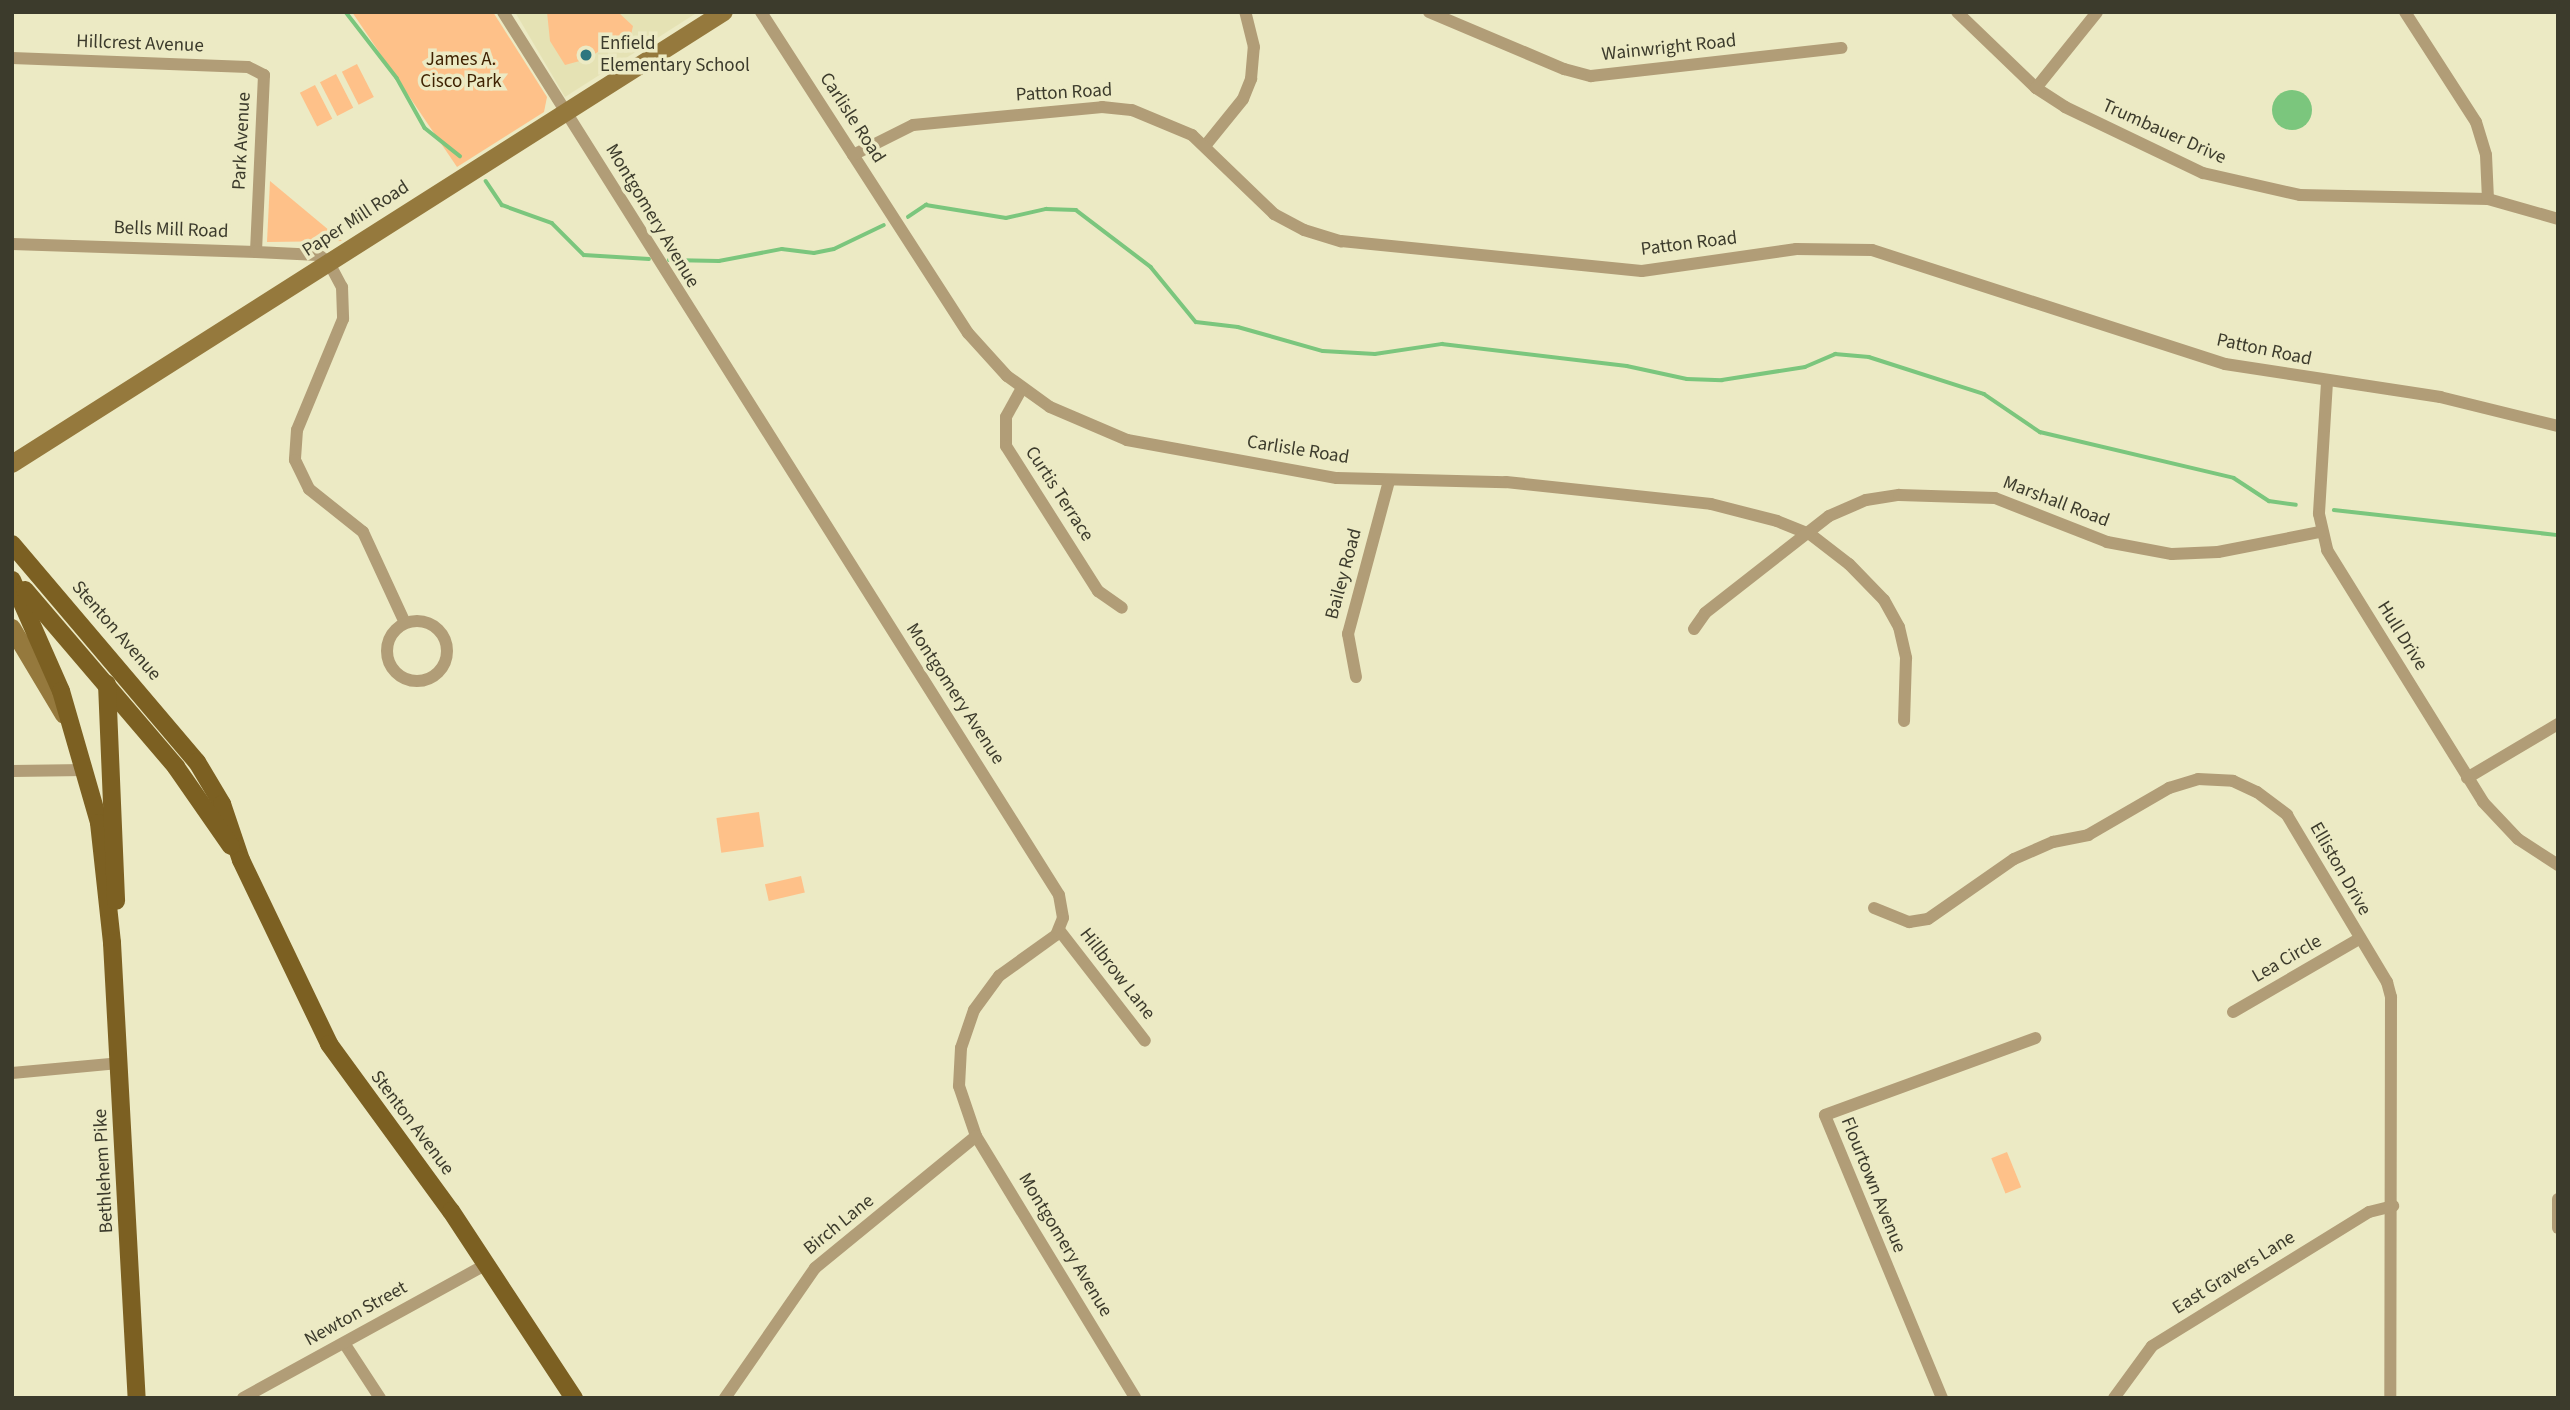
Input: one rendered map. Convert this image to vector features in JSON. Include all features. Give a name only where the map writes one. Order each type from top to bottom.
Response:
[{"type":"main road","name":"Paper Mill Road","points":[[12,464],[565,110],[724,12]]},
{"type":"main road","points":[[12,478],[32,452]]},
{"type":"main road","name":"Stenton Avenue","points":[[12,544],[197,762],[222,804],[241,860],[329,1044],[487,1264],[575,1398]]},
{"type":"main road","name":"Stenton Avenue","points":[[12,578],[176,767],[241,860]]},
{"type":"main road","name":"Bethlehem Pike","points":[[12,578],[55,675],[97,810],[112,943],[137,1398]]},
{"type":"main road","points":[[12,628],[74,733]]},
{"type":"main road","name":"Bethlehem Pike","points":[[91,635],[107,685],[117,866],[112,943]]},
{"type":"street","name":"Montgomery Avenue","points":[[503,12],[679,298],[1053,882],[1063,906],[1059,930],[999,976],[968,1022],[961,1048],[959,1086],[976,1136],[1135,1398]]},
{"type":"street","name":"Carlisle Road","points":[[761,12],[968,333],[1022,388],[1072,419],[1128,440],[1336,478],[1506,482],[1711,504],[1760,514],[1810,534],[1870,584],[1894,618],[1907,669],[1904,721]]},
{"type":"street","points":[[1205,146],[1243,99],[1251,79],[1254,47],[1245,12]]},
{"type":"street","name":"Wainwright Road","points":[[1429,12],[1564,69],[1591,76],[1841,48]]},
{"type":"street","name":"Trumbauer Drive","points":[[1957,12],[2036,88],[2118,136],[2231,182],[2300,195],[2488,199],[2558,219]]},
{"type":"street","points":[[2036,88],[2097,12]]},
{"type":"street","points":[[2405,12],[2476,122],[2486,155],[2488,199]]},
{"type":"street","name":"Hillcrest Avenue","points":[[12,58],[248,67],[264,75]]},
{"type":"street","name":"Park Avenue","points":[[256,252],[264,75]]},
{"type":"street","name":"Patton Road","points":[[853,155],[913,125],[1102,107],[1156,117],[1205,146],[1274,214],[1304,230],[1341,241],[1642,271],[1796,248],[1872,250],[2185,353],[2327,382],[2440,397],[2558,426]]},
{"type":"street","name":"Bells Mill Road","points":[[12,244],[318,255],[328,261]]},
{"type":"street","points":[[328,261],[342,287],[343,319],[297,430],[295,460],[309,489],[363,532],[405,623]]},
{"type":"street","name":"Hull Drive","points":[[2327,382],[2320,532],[2338,569],[2467,778],[2504,827],[2558,865]]},
{"type":"street","name":"Curtis Terrace","points":[[1022,388],[1004,423],[1006,446],[1098,591],[1122,607]]},
{"type":"street","name":"Bailey Road","points":[[1356,677],[1349,651],[1350,625],[1389,481]]},
{"type":"street","name":"Marshall Road","points":[[1694,629],[1705,613],[1810,534],[1829,516],[1866,500],[1923,492],[1996,498],[2108,542],[2161,553],[2218,552],[2320,532]]},
{"type":"street","points":[[425,622],[442,635],[445,664],[430,679],[401,678],[387,658],[389,637],[405,623],[425,622]]},
{"type":"street","points":[[2467,778],[2558,724]]},
{"type":"street","points":[[12,771],[86,769]]},
{"type":"street","name":"Elliston Drive","points":[[1874,908],[1909,922],[1928,919],[2014,859],[2053,842],[2088,835],[2169,788],[2211,777],[2257,792],[2287,815],[2387,982],[2393,1015],[2390,1398]]},
{"type":"street","name":"Hillbrow Lane","points":[[1059,930],[1145,1041]]},
{"type":"street","name":"Lea Circle","points":[[2234,1012],[2359,939]]},
{"type":"street","name":"Flourtown Avenue","points":[[1942,1398],[1825,1115],[2035,1038]]},
{"type":"street","points":[[12,1073],[119,1063]]},
{"type":"street","name":"Birch Lane","points":[[725,1398],[815,1268],[976,1136]]},
{"type":"street","points":[[2558,1199],[2558,1228]]},
{"type":"street","name":"East Gravers Lane","points":[[2114,1398],[2152,1346],[2369,1212],[2393,1206]]},
{"type":"street","name":"Newton Street","points":[[243,1398],[487,1264]]},
{"type":"street","points":[[344,1343],[380,1398]]},
{"type":"shaded area","name":"Enfield Elementary School","points":[[515,12],[698,12],[565,97]]},
{"type":"shaded area","points":[[2292,90],[2300,91],[2306,96],[2311,102],[2311,118],[2306,124],[2300,129],[2292,130],[2284,129],[2278,124],[2273,118],[2272,110],[2273,102],[2278,96],[2284,91]]},
{"type":"green space","name":"James A. Cisco Park","points":[[352,12],[493,12],[547,97],[544,112],[457,167]]},
{"type":"green space","points":[[547,12],[618,12],[633,26],[630,39],[616,40],[587,59],[565,65],[550,41]]},
{"type":"green space","points":[[357,64],[374,97],[359,105],[342,72]]},
{"type":"green space","points":[[336,74],[353,108],[337,116],[320,82]]},
{"type":"green space","points":[[315,85],[332,119],[317,127],[300,93]]},
{"type":"green space","points":[[270,181],[342,241],[267,242]]},
{"type":"green space","points":[[759,812],[764,847],[721,853],[716,818]]},
{"type":"green space","points":[[801,876],[805,893],[769,901],[765,884]]},
{"type":"green space","points":[[2007,1152],[2021,1187],[2005,1194],[1991,1158]]},
{"type":"waterway","points":[[346,12],[397,78],[425,128],[460,156]]},
{"type":"waterway","points":[[486,181],[502,205],[552,223],[584,255],[649,259]]},
{"type":"waterway","points":[[908,217],[926,205],[1006,218],[1046,209],[1076,210],[1151,267],[1196,322],[1238,327],[1323,351],[1375,354],[1442,344],[1627,366],[1687,379],[1722,380],[1805,367],[1835,354],[1869,357],[1984,394],[2040,432],[2234,478],[2269,501],[2296,505]]},
{"type":"waterway","points":[[669,260],[719,261],[782,249],[814,253],[834,249],[884,225]]},
{"type":"waterway","points":[[2334,510],[2558,535]]},
{"type":"place","name":"Enfield Elementary School","points":[[586,55]]}]
